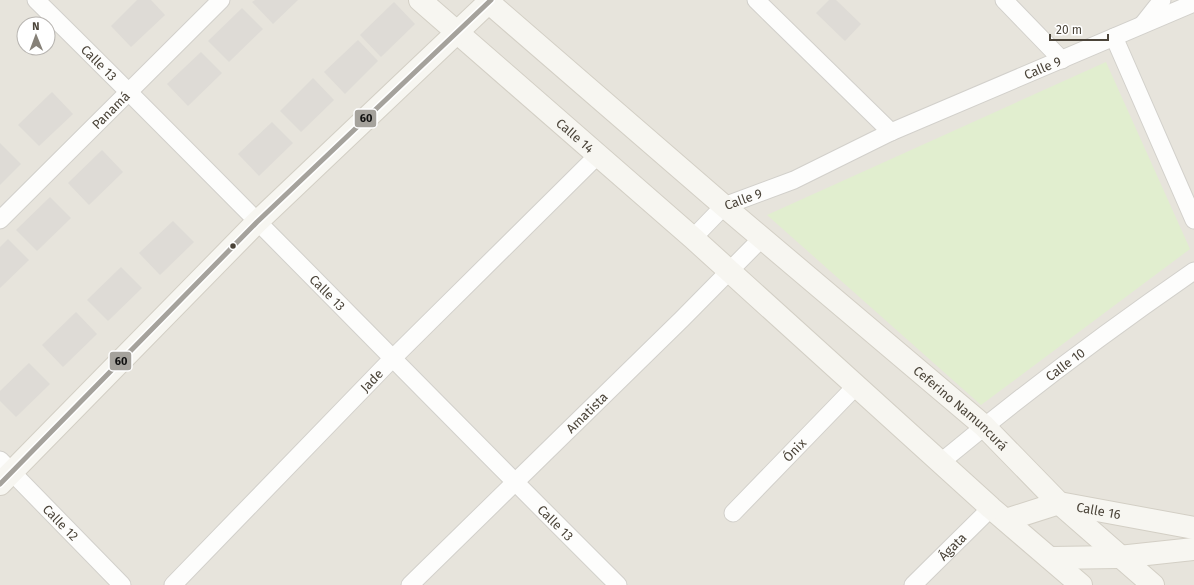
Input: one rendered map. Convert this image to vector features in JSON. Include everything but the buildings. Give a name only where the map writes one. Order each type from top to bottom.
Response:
[{"type":"street","name":"Calle 13","points":[[36,0],[129,91],[392,359],[618,585]]},
{"type":"street","name":"Panamá","points":[[0,220],[221,0]]},
{"type":"street","name":"Calle 14","points":[[420,0],[730,271]]},
{"type":"street","points":[[756,0],[891,132]]},
{"type":"street","points":[[1004,0],[1062,60]]},
{"type":"street","points":[[1141,26],[1162,0]]},
{"type":"street","points":[[4,472],[257,222],[457,33],[488,1],[762,238]]},
{"type":"street","name":"Calle 9","points":[[693,238],[724,206],[794,180],[891,132],[1194,3]]},
{"type":"street","points":[[1114,37],[1194,220]]},
{"type":"street","name":"Jade","points":[[173,585],[392,359],[598,155]]},
{"type":"street","name":"Amatista","points":[[410,585],[762,238]]},
{"type":"street","name":"Ceferino Namuncurá","points":[[762,238],[984,426],[1059,503],[1119,557],[1153,585]]},
{"type":"street","points":[[730,271],[998,514],[1081,585]]},
{"type":"street","name":"Calle 10","points":[[941,462],[984,426],[1111,328],[1194,271]]},
{"type":"street","name":"Ónix","points":[[733,513],[856,386]]},
{"type":"street","name":"Calle 12","points":[[4,472],[122,585]]},
{"type":"street","name":"Calle 16","points":[[998,514],[1059,503],[1194,528]]},
{"type":"street","name":"Ágata","points":[[913,585],[998,514]]},
{"type":"street","points":[[1050,558],[1119,557],[1194,549]]},
{"type":"shaded area","points":[[0,0],[1194,0],[1194,585],[0,585]]},
{"type":"green space","points":[[1106,62],[1190,249],[981,405],[767,215]]},
{"type":"transit line","name":"60","points":[[0,484],[257,222],[491,0]]}]
